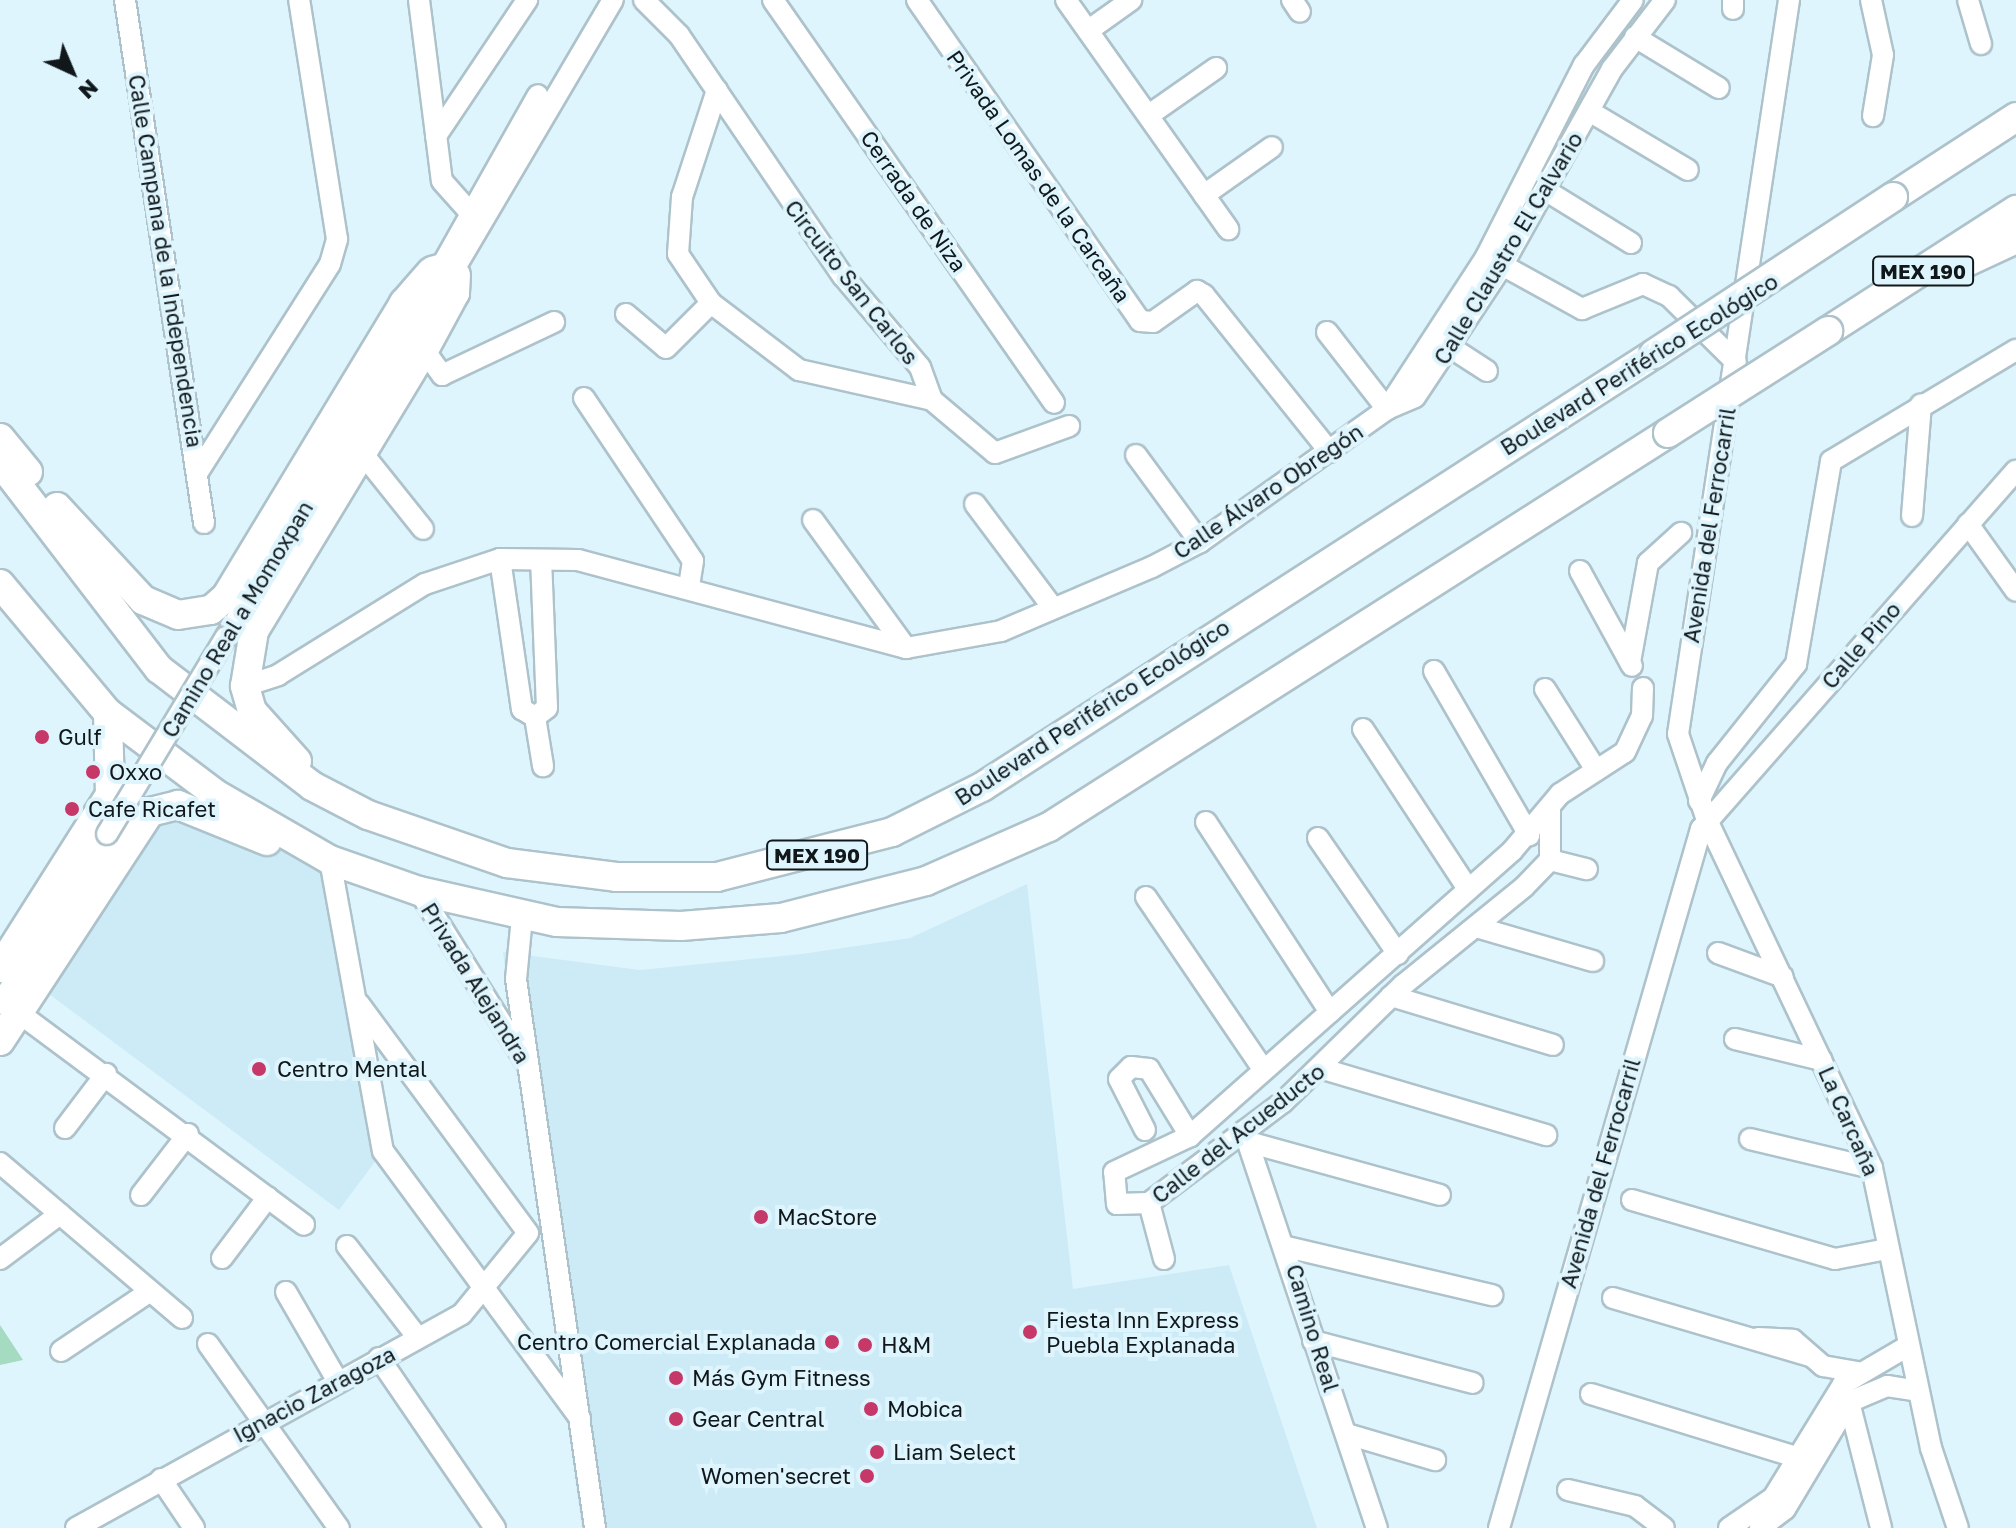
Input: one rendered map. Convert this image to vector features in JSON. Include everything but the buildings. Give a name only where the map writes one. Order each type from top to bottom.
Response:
[{"type":"highway","points":[[1973,144],[2016,109]]},
{"type":"highway","name":"Boulevard Periférico Ecológico","points":[[0,462],[159,669],[281,766],[368,815],[507,863],[616,877],[717,877],[892,832],[982,787],[2016,117]]},
{"type":"highway","name":"MEX 190","points":[[0,584],[108,713],[214,793],[330,860],[419,891],[522,917],[681,926],[781,918],[829,910],[989,856],[1049,827],[2016,210]]},
{"type":"highway","points":[[1870,306],[2016,239]]},
{"type":"highway","points":[[0,438],[133,593],[178,615],[202,614],[226,597],[404,303],[447,269],[455,293],[428,356],[363,454],[254,631],[245,686],[252,711],[275,739],[368,815]]},
{"type":"highway","points":[[0,968],[110,795],[108,713]]},
{"type":"highway","points":[[0,1041],[10,1008],[157,808],[185,807],[330,860]]},
{"type":"street","name":"Calle Campana de la Independencia","points":[[125,0],[204,523]]},
{"type":"street","points":[[198,472],[330,264],[337,239],[299,0]]},
{"type":"street","points":[[419,0],[442,181],[473,217]]},
{"type":"street","points":[[436,136],[527,0]]},
{"type":"street","name":"Camino Real a Momoxpan","points":[[10,1008],[107,834],[421,315],[473,217],[597,0]]},
{"type":"street","name":"Camino Real a Momoxpan","points":[[473,217],[613,0]]},
{"type":"street","name":"Circuito San Carlos","points":[[644,0],[717,90],[795,211],[920,367],[932,400]]},
{"type":"street","name":"Cerrada de Niza","points":[[773,0],[1054,403]]},
{"type":"street","name":"Privada Lomas de la Carcaña","points":[[917,0],[1140,321],[1153,322],[1197,291],[1204,295],[1330,452]]},
{"type":"street","points":[[1066,0],[1228,229]]},
{"type":"street","points":[[1089,30],[1131,0]]},
{"type":"street","name":"Calle Álvaro Obregón","points":[[245,686],[278,675],[425,584],[500,559],[578,560],[689,587],[906,648],[1001,631],[1200,542],[1387,409],[1494,261],[1584,65],[1633,0]]},
{"type":"street","name":"Calle Claustro El Calvario","points":[[1387,409],[1415,397],[1450,347],[1494,261],[1545,190],[1635,37],[1665,0]]},
{"type":"street","name":"Avenida del Ferrocarril","points":[[1499,1528],[1699,801],[1677,718],[1736,362],[1789,0]]},
{"type":"street","points":[[1871,0],[1883,55],[1873,116]]},
{"type":"street","points":[[1968,0],[1981,44]]},
{"type":"street","points":[[1635,37],[1719,88]]},
{"type":"street","points":[[1149,115],[1216,68]]},
{"type":"street","name":"Circuito San Carlos","points":[[717,90],[682,197],[678,254],[711,303],[799,370],[932,400]]},
{"type":"street","name":"Calle Claustro El Calvario","points":[[1589,111],[1688,170]]},
{"type":"street","points":[[1204,195],[1272,147]]},
{"type":"street","points":[[1545,190],[1631,243]]},
{"type":"street","points":[[1494,261],[1582,309],[1643,284],[1669,296],[1736,362]]},
{"type":"street","points":[[626,314],[666,348],[711,303]]},
{"type":"street","points":[[428,356],[442,375],[554,322]]},
{"type":"street","points":[[1327,332],[1387,409]]},
{"type":"street","points":[[1450,347],[1487,371]]},
{"type":"street","points":[[1699,801],[1717,763],[1796,664],[1831,461],[1921,404],[2016,350]]},
{"type":"street","points":[[584,398],[693,561],[689,587]]},
{"type":"street","points":[[932,400],[995,453],[1069,426]]},
{"type":"street","points":[[1912,516],[1921,404]]},
{"type":"street","points":[[363,454],[423,529]]},
{"type":"street","points":[[1136,455],[1200,542]]},
{"type":"street","name":"Calle Pino","points":[[1699,801],[2016,471]]},
{"type":"street","points":[[975,504],[1053,608]]},
{"type":"street","points":[[813,520],[906,648]]},
{"type":"street","points":[[1968,524],[2016,591]]},
{"type":"street","points":[[1630,662],[1648,563],[1681,533]]},
{"type":"street","points":[[500,559],[522,709],[535,717],[543,766]]},
{"type":"street","points":[[535,717],[547,708],[541,560]]},
{"type":"street","points":[[1580,571],[1643,688],[1681,693]]},
{"type":"street","points":[[1434,671],[1529,835]]},
{"type":"street","name":"Calle del Acueducto","points":[[1550,860],[1476,927],[1391,996],[1323,1069],[1246,1136],[1149,1203],[1117,1204],[1114,1172],[1190,1136],[1261,1066],[1398,954],[1529,835],[1550,810],[1596,770],[1625,752],[1642,716],[1643,688]]},
{"type":"street","points":[[1545,689],[1596,770]]},
{"type":"street","points":[[1642,716],[1677,718]]},
{"type":"street","points":[[1363,729],[1468,889]]},
{"type":"street","name":"La Carcaña","points":[[1699,801],[1872,1168],[1917,1391],[1958,1528]]},
{"type":"street","points":[[1550,810],[1550,860],[1587,869]]},
{"type":"street","points":[[1206,822],[1330,1012]]},
{"type":"street","points":[[1318,838],[1398,954]]},
{"type":"street","points":[[330,860],[359,1004],[383,1151],[580,1418]]},
{"type":"street","name":"Privada Alejandra","points":[[419,891],[533,1074]]},
{"type":"street","points":[[1146,897],[1261,1066]]},
{"type":"street","points":[[522,917],[516,979],[533,1074],[595,1528]]},
{"type":"street","points":[[1476,927],[1593,961]]},
{"type":"street","points":[[1718,953],[1783,977]]},
{"type":"street","points":[[1351,995],[1368,1018]]},
{"type":"street","points":[[1391,996],[1553,1045]]},
{"type":"street","name":"Ignacio Zaragoza","points":[[76,1528],[262,1421],[418,1338],[487,1292],[528,1233],[359,1004]]},
{"type":"street","points":[[10,1008],[188,1134],[304,1225]]},
{"type":"street","points":[[1735,1039],[1822,1060]]},
{"type":"street","points":[[1145,1130],[1119,1079],[1131,1067],[1149,1069],[1190,1136]]},
{"type":"street","points":[[1323,1069],[1546,1135]]},
{"type":"street","points":[[65,1128],[106,1074]]},
{"type":"street","points":[[141,1195],[188,1134]]},
{"type":"street","points":[[1246,1136],[1440,1195]]},
{"type":"street","name":"Camino Real","points":[[1246,1136],[1262,1194],[1287,1247],[1313,1341],[1377,1528]]},
{"type":"street","points":[[1750,1139],[1872,1168]]},
{"type":"street","points":[[0,1163],[182,1318]]},
{"type":"street","points":[[222,1258],[268,1197]]},
{"type":"street","points":[[1632,1200],[1835,1259],[1887,1249]]},
{"type":"street","points":[[1149,1203],[1164,1259]]},
{"type":"street","points":[[0,1259],[60,1214]]},
{"type":"street","points":[[347,1246],[418,1338]]},
{"type":"street","points":[[1287,1247],[1492,1295]]},
{"type":"street","points":[[61,1351],[149,1292]]},
{"type":"street","points":[[286,1292],[337,1380]]},
{"type":"street","points":[[1613,1298],[1758,1338],[1776,1351],[1857,1372]]},
{"type":"street","points":[[1313,1341],[1473,1383]]},
{"type":"street","points":[[208,1344],[339,1528]]},
{"type":"street","points":[[1729,1528],[1764,1508],[1857,1372],[1908,1346]]},
{"type":"street","points":[[379,1358],[495,1528]]},
{"type":"street","points":[[1816,1361],[1840,1400],[1881,1528]]},
{"type":"street","points":[[1840,1400],[1887,1386],[1917,1391]]},
{"type":"street","points":[[1591,1394],[1796,1457]]},
{"type":"street","points":[[1773,1525],[1829,1431],[1840,1400]]},
{"type":"street","points":[[1829,1431],[1854,1441]]},
{"type":"street","points":[[1347,1434],[1435,1460]]},
{"type":"street","points":[[161,1479],[194,1528]]},
{"type":"street","points":[[1568,1490],[1635,1506],[1664,1528]]},
{"type":"shaded area","name":"Centro Mental","points":[[168,810],[268,849],[330,860],[383,1151],[339,1210],[41,988]]},
{"type":"shaded area","points":[[1027,884],[1073,1289],[1229,1265],[1317,1528],[582,1528],[503,952],[640,970],[802,954],[910,938]]},
{"type":"green space","points":[[0,1325],[23,1360],[0,1365]]},
{"type":"place","name":"Gulf","points":[[42,737]]},
{"type":"place","name":"Oxxo","points":[[93,772]]},
{"type":"place","name":"Cafe Ricafet","points":[[72,809]]},
{"type":"place","name":"Centro Mental","points":[[259,1069]]},
{"type":"place","name":"MacStore","points":[[761,1217]]},
{"type":"place","name":"Fiesta Inn Express Puebla Explanada","points":[[1030,1332]]},
{"type":"place","name":"Centro Comercial Explanada","points":[[832,1342]]},
{"type":"place","name":"H&M","points":[[865,1345]]},
{"type":"place","name":"Más Gym Fitness","points":[[676,1378]]},
{"type":"place","name":"Mobica","points":[[871,1409]]},
{"type":"place","name":"Gear Central","points":[[676,1419]]},
{"type":"place","name":"Liam Select","points":[[877,1452]]},
{"type":"place","name":"Women'secret","points":[[867,1476]]}]
